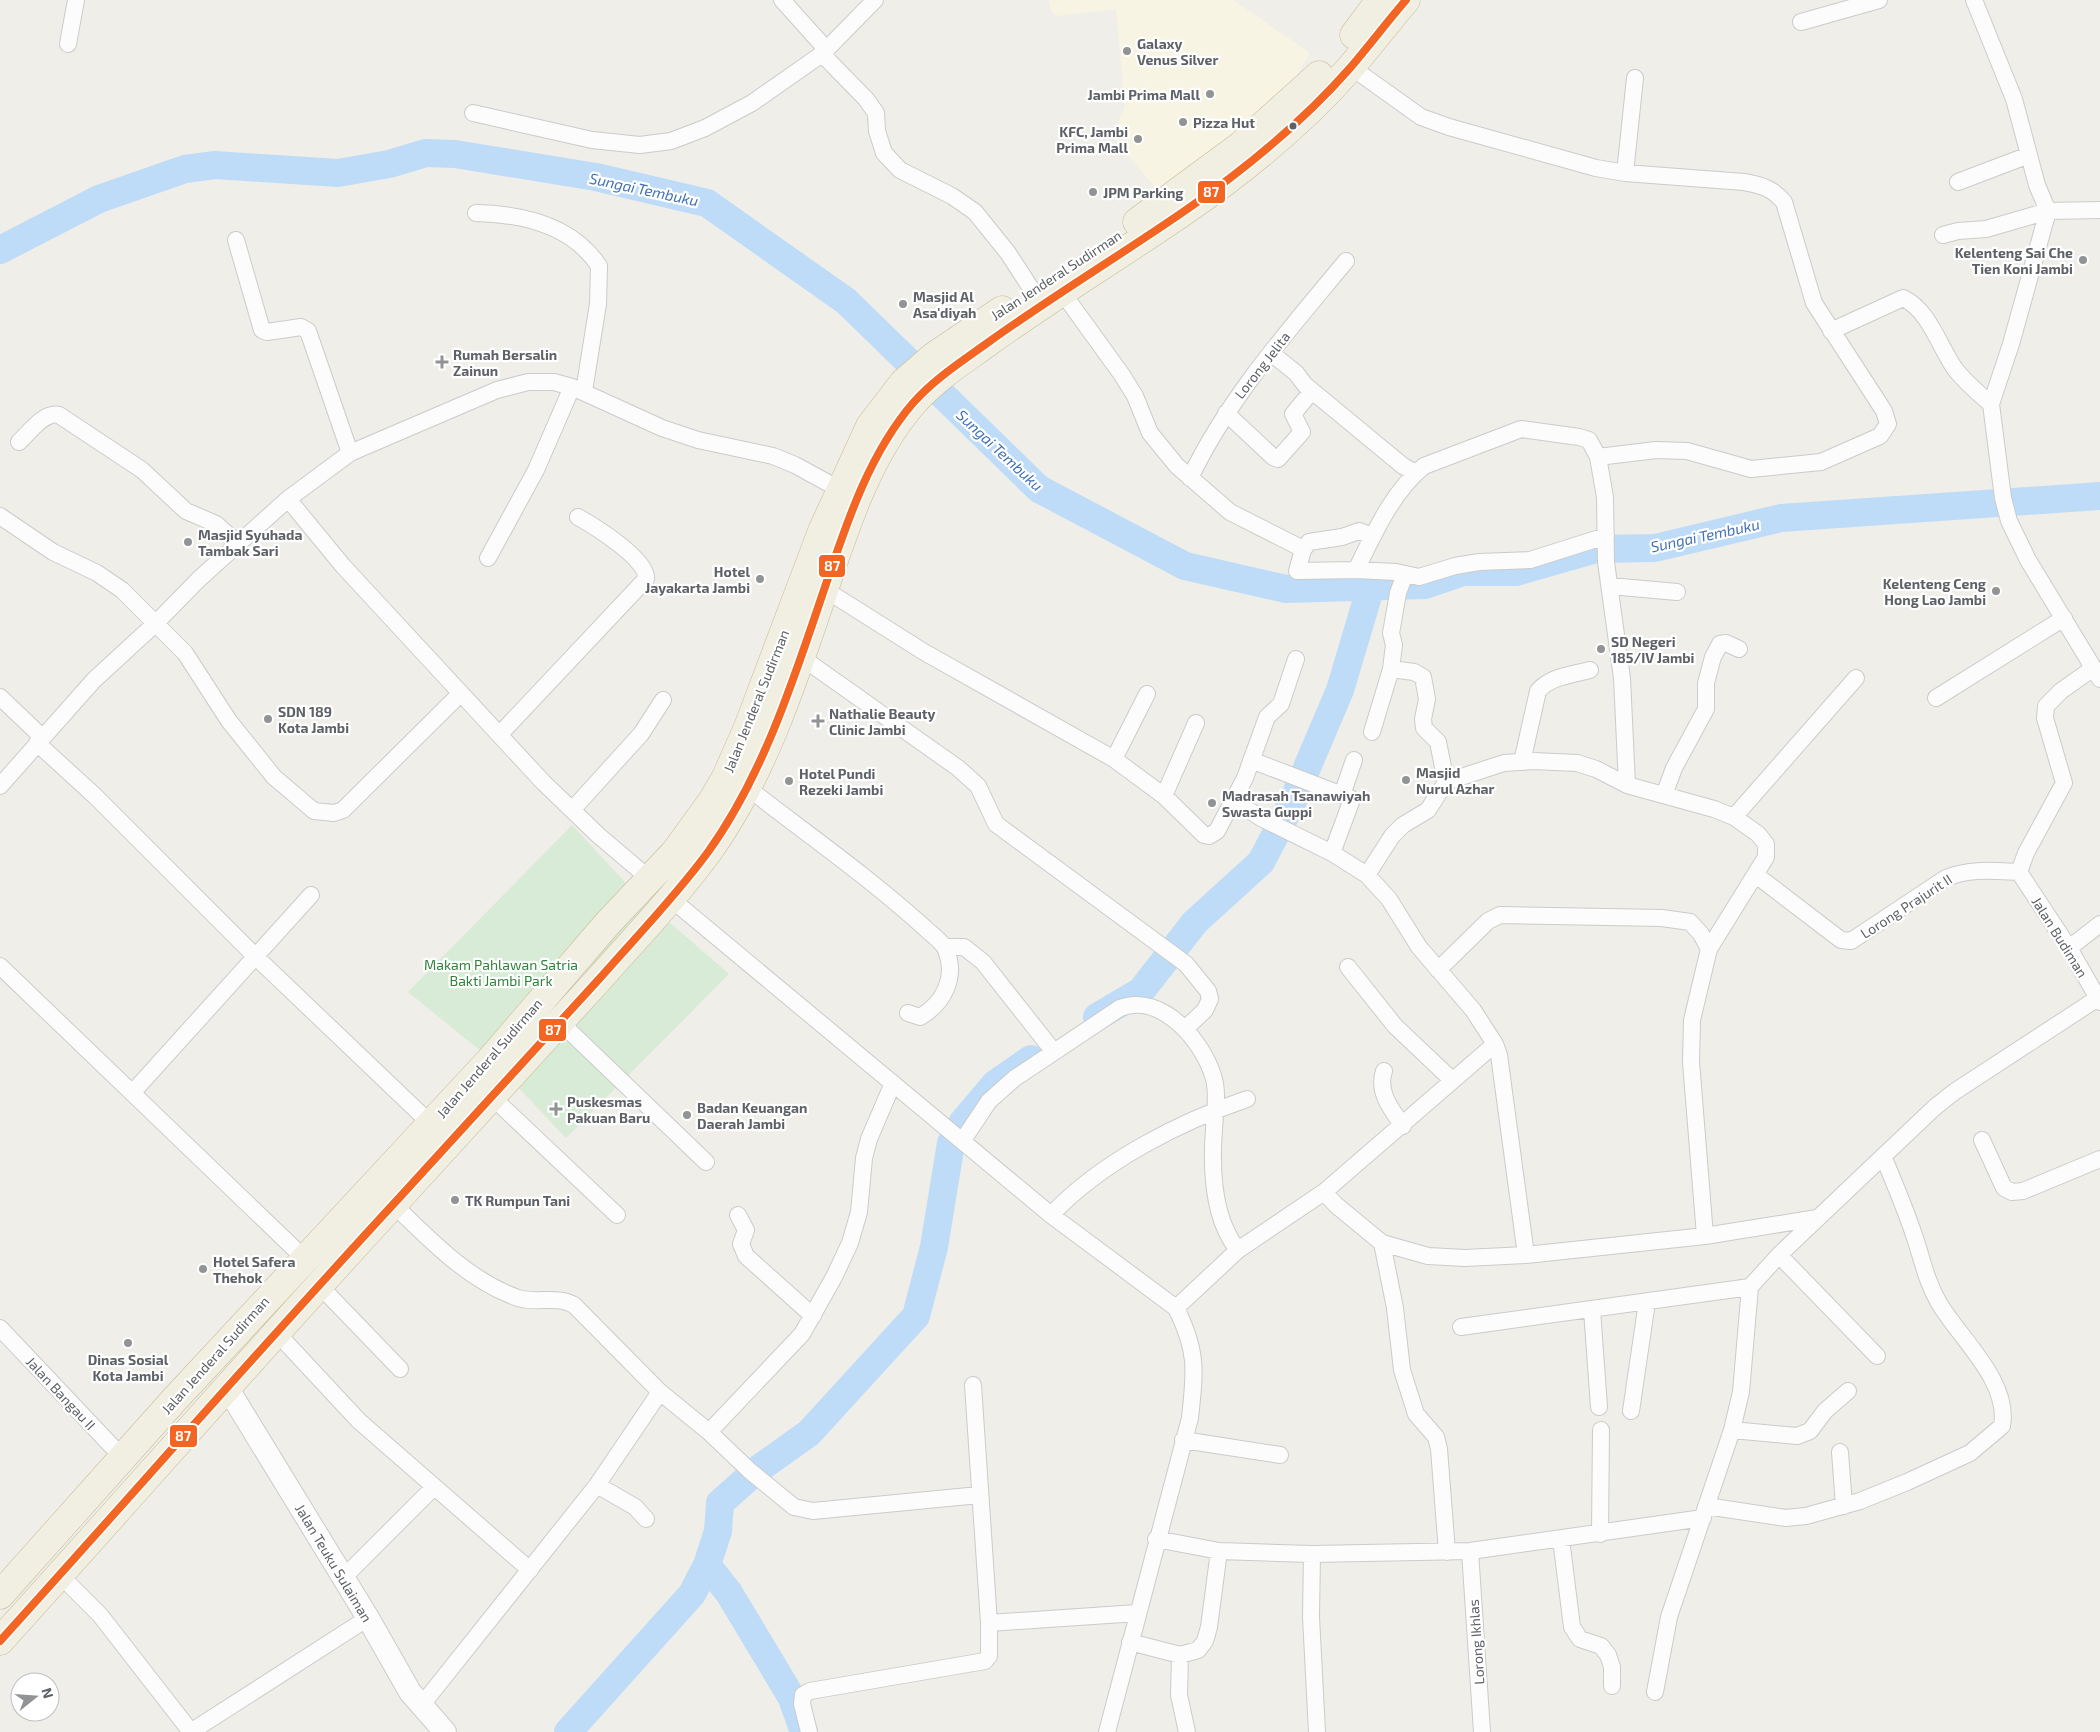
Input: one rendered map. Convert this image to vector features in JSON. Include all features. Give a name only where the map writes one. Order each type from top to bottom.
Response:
[{"type":"highway","name":"Jalan Jenderal Sudirman","points":[[0,1595],[304,1258],[431,1124],[607,924],[661,889],[709,851],[748,788],[801,657],[824,589],[839,489],[870,426],[940,364],[1032,290],[1138,221],[1240,146],[1334,59],[1380,0]]},
{"type":"highway","name":"Jalan Jenderal Sudirman","points":[[940,364],[1062,292],[1182,213],[1252,162],[1316,104],[1351,67],[1406,0]]},
{"type":"highway","name":"Jalan Jenderal Sudirman","points":[[0,1641],[228,1389],[276,1332],[552,1031],[661,889],[695,825],[726,777],[832,535],[885,440],[909,391]]},
{"type":"highway","points":[[523,1020],[552,1031]]},
{"type":"highway","points":[[68,1520],[91,1540]]},
{"type":"street","points":[[68,44],[76,0]]},
{"type":"street","points":[[782,0],[876,113],[877,131],[884,153],[900,170],[952,196],[975,212],[1008,253],[1032,290]]},
{"type":"street","points":[[473,113],[592,140],[640,145],[671,141],[705,128],[752,103],[824,52],[875,0]]},
{"type":"street","points":[[1801,22],[1879,0]]},
{"type":"street","points":[[1975,0],[2014,99],[2042,201],[2048,212],[2012,344],[1991,404],[2003,498],[2009,521],[2028,560],[2096,674],[2061,691],[2046,706],[2046,718],[2064,783],[2026,853],[2019,872]]},
{"type":"street","points":[[1351,67],[1421,117],[1596,168],[1625,173],[1744,182],[1763,186],[1776,193],[1784,202],[1814,303],[1887,418],[1886,430],[1865,445],[1820,462],[1751,469],[1686,451],[1656,450],[1598,457]]},
{"type":"street","points":[[1625,173],[1635,78]]},
{"type":"street","points":[[1958,182],[2029,155]]},
{"type":"street","points":[[1943,235],[1995,226],[2048,212],[2100,210]]},
{"type":"street","points":[[476,213],[515,216],[548,224],[578,242],[599,266],[601,274],[598,304],[578,389],[488,558]]},
{"type":"street","points":[[236,240],[262,330],[267,332],[301,327],[308,331],[311,336],[350,453]]},
{"type":"street","name":"Lorong Jelita","points":[[1190,478],[1226,413],[1272,352],[1346,261]]},
{"type":"street","points":[[1062,292],[1122,375],[1134,396],[1150,434],[1177,466],[1230,512],[1303,549]]},
{"type":"street","points":[[1831,331],[1903,298],[1912,302],[1922,313],[1955,368],[1972,389],[1991,404]]},
{"type":"street","points":[[1272,352],[1296,373],[1312,391],[1328,402],[1403,466],[1416,473]]},
{"type":"street","points":[[0,786],[94,680],[288,499],[350,453],[497,390],[528,382],[554,382],[578,389],[671,431],[698,440],[773,456],[795,464],[839,489]]},
{"type":"street","points":[[1226,413],[1273,457],[1278,459],[1302,432],[1293,414],[1312,391]]},
{"type":"street","points":[[20,442],[45,417],[53,413],[58,415],[142,470],[186,511],[216,524],[238,544]]},
{"type":"street","points":[[1356,570],[1389,508],[1416,473],[1424,466],[1521,428],[1589,440],[1598,457],[1605,497],[1606,562],[1622,678],[1627,785]]},
{"type":"street","points":[[288,499],[344,566],[461,693],[598,835],[1051,1215],[1176,1308],[1187,1333],[1195,1371],[1190,1418],[1156,1540],[1107,1732]]},
{"type":"street","points":[[0,516],[53,552],[98,573],[122,590],[156,623],[198,669],[230,721],[274,777],[301,802],[314,811],[323,814],[334,813],[349,804],[461,693]]},
{"type":"street","points":[[500,734],[646,579],[644,569],[616,541],[578,517]]},
{"type":"street","points":[[1373,536],[1359,531],[1342,537],[1309,542],[1303,549],[1297,571],[1356,570],[1402,582],[1455,566],[1479,562],[1530,560],[1606,540]]},
{"type":"street","points":[[1372,732],[1391,669],[1394,645],[1391,633],[1402,582]]},
{"type":"street","points":[[1610,586],[1678,592]]},
{"type":"street","points":[[824,589],[932,657],[1114,759],[1164,796],[1208,836],[1216,831],[1245,778],[1267,717],[1281,704],[1296,659]]},
{"type":"street","points":[[1936,698],[2064,618]]},
{"type":"street","points":[[1664,795],[1674,768],[1706,709],[1706,683],[1713,657],[1720,644],[1726,643],[1739,649]]},
{"type":"street","points":[[801,657],[958,768],[978,786],[996,824],[1186,964],[1208,991],[1210,999],[1204,1010],[1185,1029]]},
{"type":"street","points":[[1391,669],[1414,672],[1423,677],[1426,699],[1423,719],[1424,728],[1438,742],[1446,782]]},
{"type":"street","points":[[1522,762],[1538,691],[1544,684],[1555,678],[1590,670]]},
{"type":"street","points":[[1734,817],[1856,678]]},
{"type":"street","points":[[1114,759],[1147,694]]},
{"type":"street","points":[[0,697],[95,796],[256,957],[431,1124]]},
{"type":"street","points":[[572,810],[641,734],[663,700]]},
{"type":"street","points":[[1164,796],[1196,723]]},
{"type":"street","points":[[1251,760],[1350,798],[1351,802],[1332,853]]},
{"type":"street","points":[[1342,796],[1354,760]]},
{"type":"street","points":[[1366,875],[1392,836],[1403,825],[1428,810],[1446,782],[1504,763],[1577,763],[1596,769],[1627,785],[1714,809],[1734,817],[1758,834],[1766,844],[1766,857],[1709,949],[1692,1020],[1691,1062],[1705,1236]]},
{"type":"street","points":[[748,788],[911,916],[945,947],[949,961],[949,978],[944,994],[934,1009],[920,1017],[908,1013]]},
{"type":"street","points":[[1233,800],[1284,830],[1332,853],[1366,875],[1389,900],[1419,947],[1473,1010],[1495,1044],[1499,1055],[1526,1255]]},
{"type":"street","name":"Lorong Prajurit II","points":[[1756,875],[1841,940],[1851,941],[1958,873],[1970,870],[2019,872]]},
{"type":"street","name":"Jalan Budiman","points":[[2019,872],[2070,948],[2099,1000]]},
{"type":"street","points":[[133,1092],[311,895]]},
{"type":"street","points":[[1438,970],[1488,921],[1500,915],[1512,913],[1662,918],[1690,922],[1702,934],[1709,949]]},
{"type":"street","points":[[2070,948],[2100,924]]},
{"type":"street","points":[[945,947],[964,947],[983,962],[1050,1047]]},
{"type":"street","points":[[0,966],[304,1258]]},
{"type":"street","points":[[1348,967],[1395,1026],[1452,1080]]},
{"type":"street","points":[[1655,1692],[1669,1617],[1732,1430],[1741,1392],[1750,1287],[1817,1218],[1954,1092],[2099,1000]]},
{"type":"street","points":[[963,1140],[989,1101],[1050,1047],[1128,1005],[1147,1005],[1155,1008],[1185,1029],[1207,1062],[1214,1080],[1216,1110],[1212,1156],[1214,1182],[1227,1237],[1238,1250]]},
{"type":"street","points":[[552,1031],[706,1162]]},
{"type":"street","points":[[1176,1308],[1238,1250],[1324,1192],[1403,1126],[1452,1080],[1495,1044]]},
{"type":"street","points":[[1384,1071],[1381,1081],[1383,1093],[1403,1126]]},
{"type":"street","points":[[709,1432],[786,1352],[802,1334],[813,1316],[850,1243],[859,1212],[867,1145],[893,1083]]},
{"type":"street","points":[[492,1097],[617,1215]]},
{"type":"street","points":[[1051,1215],[1064,1200],[1144,1143],[1216,1110],[1247,1099]]},
{"type":"street","points":[[1982,1140],[2004,1188],[2012,1192],[2023,1191],[2100,1159]]},
{"type":"street","points":[[1156,1540],[1219,1552],[1312,1554],[1470,1552],[1600,1534],[1704,1512],[1786,1518],[1806,1516],[1844,1506],[1907,1482],[1970,1453],[2002,1426],[2003,1406],[1993,1380],[1939,1303],[1924,1273],[1915,1236],[1883,1156]]},
{"type":"street","points":[[1324,1192],[1336,1205],[1382,1243],[1428,1256],[1465,1258],[1526,1255],[1705,1236],[1817,1218]]},
{"type":"street","points":[[393,1204],[472,1274],[488,1284],[519,1298],[560,1300],[574,1305],[660,1392],[709,1432],[750,1471],[794,1507],[805,1511],[979,1495]]},
{"type":"street","points":[[738,1215],[746,1230],[741,1244],[742,1252],[813,1316]]},
{"type":"street","points":[[1382,1243],[1396,1308],[1402,1370],[1416,1414],[1436,1437],[1440,1449],[1447,1552]]},
{"type":"street","points":[[1779,1255],[1877,1356]]},
{"type":"street","points":[[320,1285],[400,1369]]},
{"type":"street","points":[[1461,1327],[1750,1287]]},
{"type":"street","points":[[1631,1411],[1647,1302]]},
{"type":"street","points":[[1592,1310],[1599,1407]]},
{"type":"street","name":"Jalan Bangau II","points":[[0,1328],[123,1458]]},
{"type":"street","points":[[276,1332],[359,1421],[530,1570]]},
{"type":"street","points":[[809,1732],[802,1704],[802,1698],[807,1692],[985,1661],[989,1656],[989,1623],[973,1385]]},
{"type":"street","name":"Jalan Teuku Sulaiman","points":[[228,1389],[344,1577],[391,1660],[421,1706],[445,1732]]},
{"type":"street","points":[[1732,1430],[1797,1436],[1810,1430],[1825,1411],[1848,1391]]},
{"type":"street","points":[[421,1706],[597,1485],[660,1392]]},
{"type":"street","points":[[1600,1534],[1601,1430]]},
{"type":"street","points":[[1183,1440],[1280,1455]]},
{"type":"street","points":[[1840,1452],[1844,1506]]},
{"type":"street","points":[[597,1485],[635,1507],[646,1519]]},
{"type":"street","points":[[344,1577],[434,1487]]},
{"type":"street","points":[[1561,1538],[1572,1627],[1580,1639],[1601,1646],[1608,1655],[1612,1667],[1612,1686]]},
{"type":"street","points":[[1130,1642],[1180,1655],[1198,1650],[1205,1641],[1209,1628],[1219,1552]]},
{"type":"street","name":"Lorong Ikhlas","points":[[1470,1552],[1482,1732]]},
{"type":"street","points":[[1312,1554],[1311,1617],[1317,1732]]},
{"type":"street","points":[[60,1575],[100,1615],[191,1732],[368,1618]]},
{"type":"street","points":[[989,1623],[1137,1613]]},
{"type":"street","points":[[1180,1655],[1179,1696],[1187,1732]]},
{"type":"shaded area","name":"Jambi Prima Mall","points":[[1049,0],[1233,0],[1310,53],[1298,73],[1309,82],[1166,200],[1116,141],[1120,117],[1125,107],[1116,9],[1056,16],[1051,10]]},
{"type":"green space","name":"Makam Pahlawan Satria Bakti Jambi Park","points":[[572,825],[636,894],[642,894],[662,916],[729,974],[566,1138],[492,1060],[408,992]]},
{"type":"waterway","name":"Sungai Tembuku","points":[[0,250],[99,199],[185,169],[215,165],[338,173],[389,164],[426,153],[455,154],[596,177],[707,203],[846,301],[1039,489],[1185,566],[1286,589],[1425,585],[1463,572],[1516,572],[1596,549],[1655,548],[1781,518],[2100,496]]},
{"type":"waterway","points":[[1097,1017],[1141,991],[1195,922],[1261,862],[1292,803],[1340,690],[1371,586]]},
{"type":"waterway","points":[[962,1123],[995,1084],[1031,1059]]},
{"type":"waterway","points":[[568,1732],[692,1594],[707,1565],[718,1531],[720,1503],[757,1470],[809,1433],[916,1316],[934,1247],[951,1143]]},
{"type":"waterway","points":[[707,1565],[729,1593],[792,1698],[804,1732]]},
{"type":"transit line","name":"87","points":[[0,1641],[298,1308],[600,978],[669,901],[708,852],[728,821],[763,756],[791,686],[843,534],[872,465],[884,443],[913,403],[940,377],[960,362],[1183,212],[1250,163],[1292,127],[1331,89],[1406,0]]},
{"type":"place","name":"Galaxy Venus Silver","points":[[1127,51]]},
{"type":"place","name":"Jambi Prima Mall","points":[[1210,94]]},
{"type":"place","name":"Pizza Hut","points":[[1183,122]]},
{"type":"place","name":"KFC, Jambi Prima Mall","points":[[1138,139]]},
{"type":"place","name":"JPM Parking","points":[[1093,192]]},
{"type":"place","name":"Kelenteng Sai Che Tien Koni Jambi","points":[[2083,260]]},
{"type":"place","name":"Masjid Al Asa'diyah","points":[[903,304]]},
{"type":"place","name":"Rumah Bersalin Zainun","points":[[442,362]]},
{"type":"place","name":"Masjid Syuhada Tambak Sari","points":[[188,542]]},
{"type":"place","name":"Hotel Jayakarta Jambi","points":[[760,579]]},
{"type":"place","name":"Kelenteng Ceng Hong Lao Jambi","points":[[1996,591]]},
{"type":"place","name":"SD Negeri 185/IV Jambi","points":[[1601,649]]},
{"type":"place","name":"SDN 189 Kota Jambi","points":[[268,719]]},
{"type":"place","name":"Nathalie Beauty Clinic Jambi","points":[[818,721]]},
{"type":"place","name":"Masjid Nurul Azhar","points":[[1406,780]]},
{"type":"place","name":"Hotel Pundi Rezeki Jambi","points":[[789,781]]},
{"type":"place","name":"Madrasah Tsanawiyah Swasta Guppi","points":[[1212,803]]},
{"type":"place","name":"Puskesmas Pakuan Baru","points":[[556,1109]]},
{"type":"place","name":"Badan Keuangan Daerah Jambi","points":[[687,1115]]},
{"type":"place","name":"TK Rumpun Tani","points":[[455,1200]]},
{"type":"place","name":"Hotel Safera Thehok","points":[[203,1269]]},
{"type":"place","name":"Dinas Sosial Kota Jambi","points":[[128,1343]]}]
